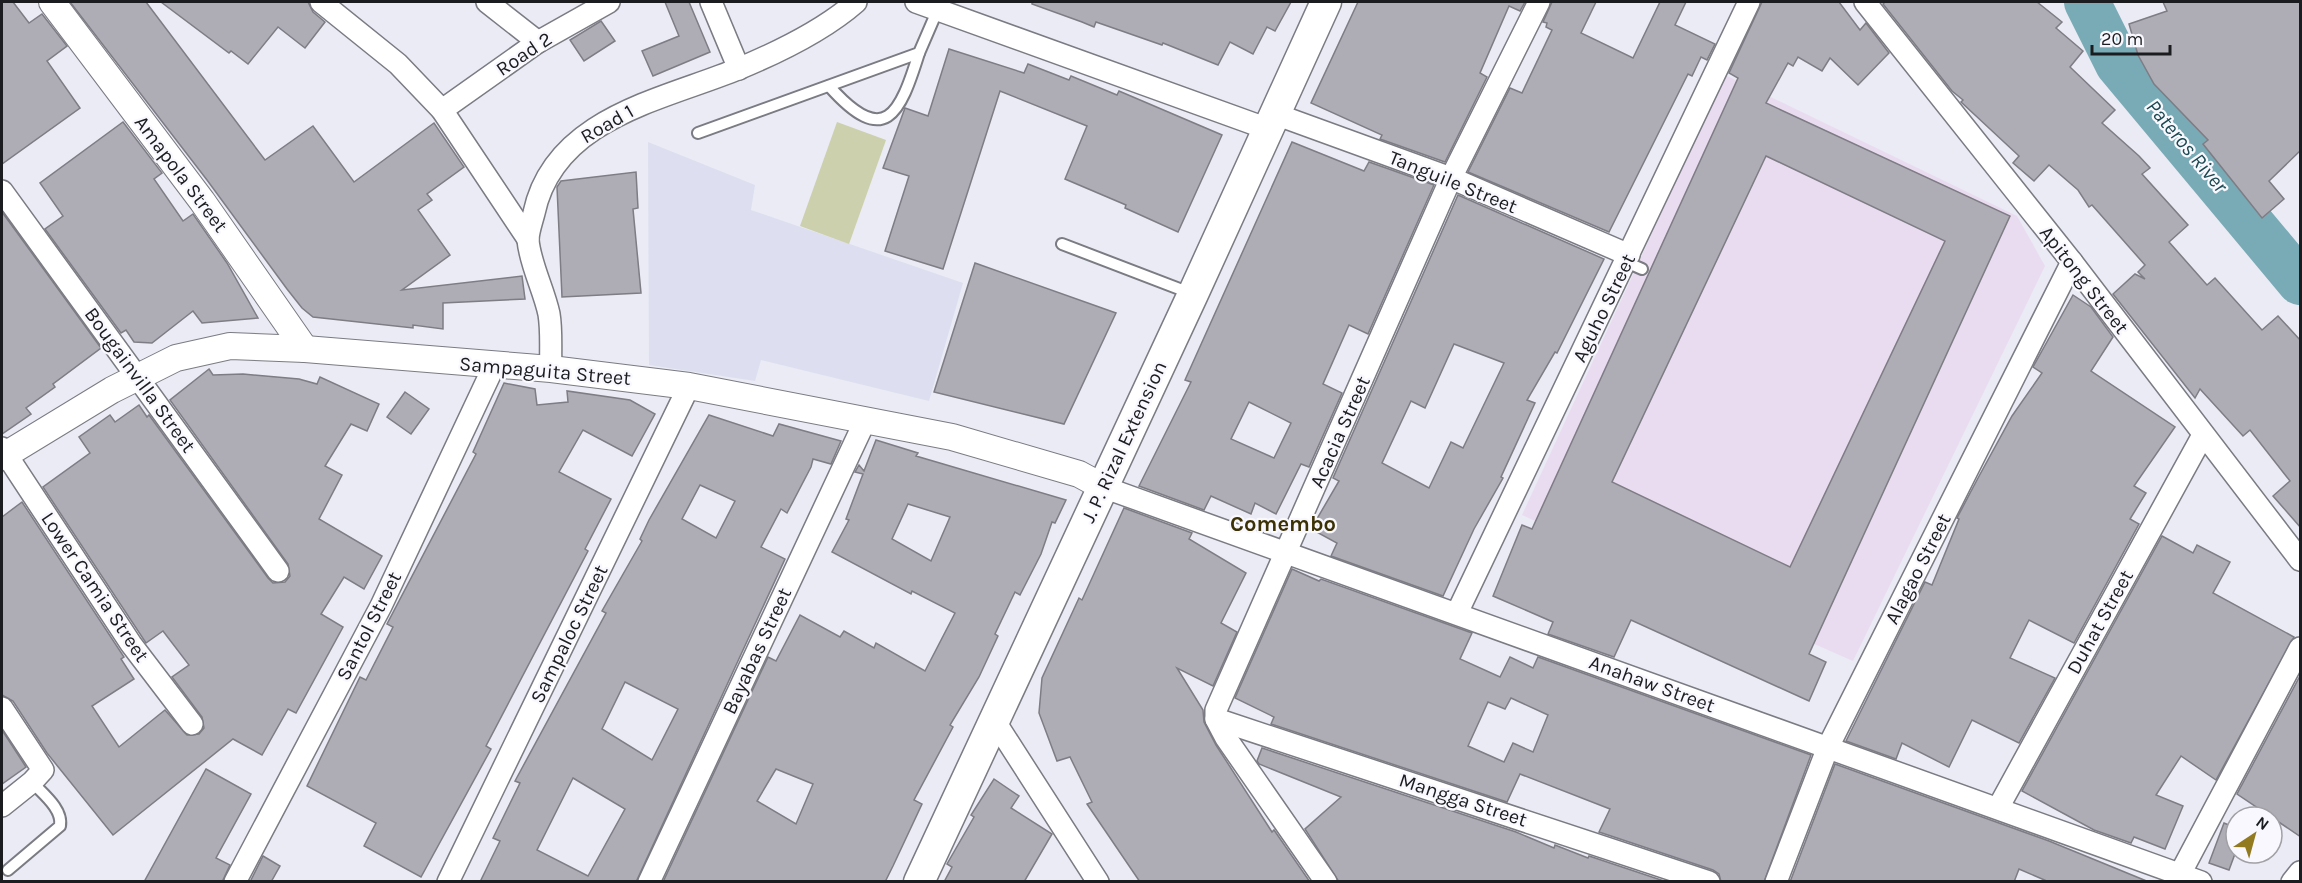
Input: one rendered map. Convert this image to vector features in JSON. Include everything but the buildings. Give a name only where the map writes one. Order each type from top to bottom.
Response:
[{"type":"main road","name":"J. P. Rizal Extension","points":[[918,882],[1193,294],[1326,2]]},
{"type":"street","name":"Amapola Street","points":[[52,2],[202,201],[306,349]]},
{"type":"street","points":[[321,2],[398,64],[442,110],[528,239]]},
{"type":"street","points":[[487,2],[538,42]]},
{"type":"street","name":"Road 2","points":[[442,110],[538,42],[609,2]]},
{"type":"street","points":[[711,2],[739,69]]},
{"type":"street","name":"Road 1","points":[[551,369],[549,316],[528,239],[538,193],[543,181],[576,141],[616,117],[658,97],[739,69],[833,22],[856,2]]},
{"type":"street","name":"Tanguile Street","points":[[916,2],[1450,178],[1632,262]]},
{"type":"street","name":"Acacia Street","points":[[1216,719],[1217,704],[1287,552],[1450,178],[1539,2]]},
{"type":"street","name":"Aguho Street","points":[[1457,613],[1632,262],[1749,2]]},
{"type":"street","name":"Apitong Street","points":[[1865,2],[2072,262],[2301,560]]},
{"type":"street","name":"Bougainvilla Street","points":[[2,191],[278,571]]},
{"type":"street","name":"Alagao Street","points":[[1776,882],[1828,747],[2072,262]]},
{"type":"street","name":"Sampaguita Street","points":[[3,453],[112,390],[176,358],[230,346],[306,349],[551,369],[688,386],[952,437],[1079,474],[1103,487]]},
{"type":"street","name":"Santol Street","points":[[235,882],[381,606],[494,366]]},
{"type":"street","name":"Sampaloc Street","points":[[448,882],[688,386]]},
{"type":"street","name":"Bayabas Street","points":[[649,882],[865,421]]},
{"type":"street","name":"Duhat Street","points":[[1998,808],[2203,435]]},
{"type":"street","name":"Lower Camia Street","points":[[3,453],[131,644],[192,724]]},
{"type":"street","name":"Anahaw Street","points":[[1103,487],[2201,882]]},
{"type":"street","points":[[2180,874],[2301,648]]},
{"type":"street","points":[[2,708],[43,767],[42,773],[2,806]]},
{"type":"street","points":[[1216,719],[1226,738],[1326,882]]},
{"type":"street","name":"Mangga Street","points":[[1216,719],[1709,882]]},
{"type":"street","points":[[994,720],[1098,882]]},
{"type":"street","points":[[2292,882],[2301,872]]},
{"type":"lane","points":[[829,86],[855,111],[879,119],[888,117],[906,95],[919,53],[938,9]]},
{"type":"lane","points":[[698,133],[919,53]]},
{"type":"lane","points":[[1062,244],[1193,294]]},
{"type":"lane","points":[[8,870],[60,826],[61,819],[56,809],[32,782]]},
{"type":"shaded area","points":[[1725,75],[2017,216],[2045,266],[1853,661],[1522,515]]},
{"type":"shaded area","points":[[648,142],[755,185],[751,210],[963,283],[929,401],[761,360],[755,381],[649,365]]},
{"type":"green space","points":[[837,122],[886,140],[849,244],[800,226]]},
{"type":"waterway","name":"Pateros River","points":[[2087,2],[2118,64],[2300,282]]},
{"type":"district","name":"Comembo","points":[[1283,524]]}]
